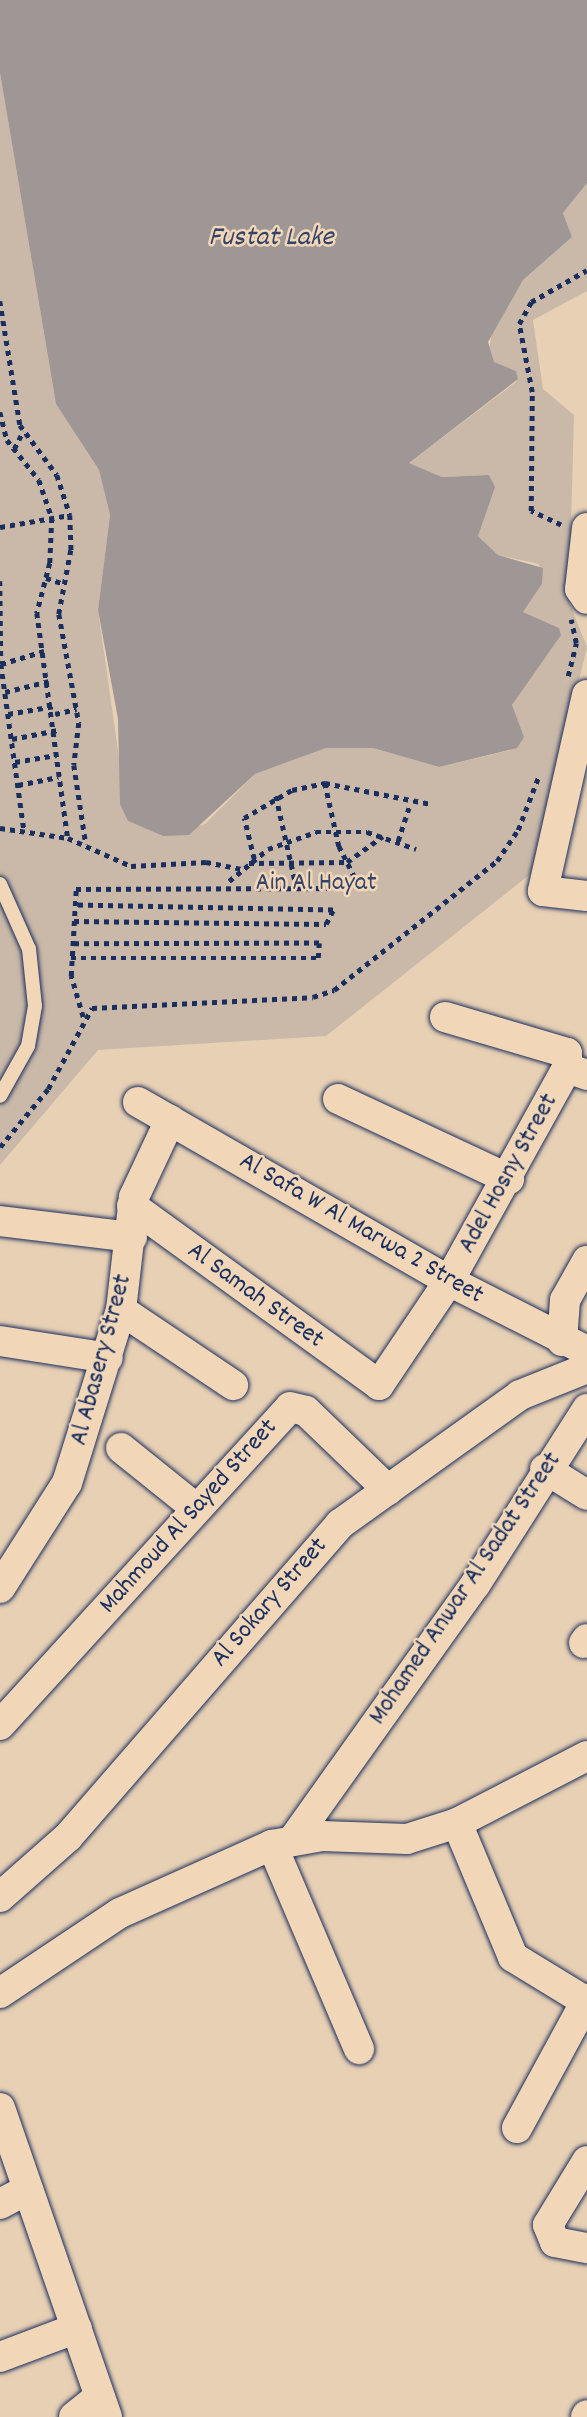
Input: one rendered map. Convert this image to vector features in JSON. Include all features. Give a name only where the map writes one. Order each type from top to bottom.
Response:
[{"type":"street","points":[[575,533],[580,589],[576,605]]},
{"type":"street","points":[[577,689],[543,891],[587,896]]},
{"type":"street","points":[[445,1017],[567,1053],[577,1072]]},
{"type":"street","name":"Adel Hosny Street","points":[[379,1385],[449,1281],[509,1179],[577,1072]]},
{"type":"street","points":[[338,1099],[509,1179]]},
{"type":"street","name":"Al Safa W Al Marwa 2 Street","points":[[138,1102],[449,1281],[574,1346]]},
{"type":"street","name":"Al Abasery Street","points":[[0,1588],[67,1483],[121,1310],[132,1237],[132,1206],[170,1120]]},
{"type":"street","name":"Al Samah Street","points":[[132,1206],[379,1385]]},
{"type":"street","points":[[0,1221],[132,1237]]},
{"type":"street","points":[[574,1346],[565,1300],[587,1261]]},
{"type":"street","points":[[121,1310],[233,1385]]},
{"type":"street","points":[[0,1341],[108,1358]]},
{"type":"street","name":"Al Sokary Street","points":[[0,1898],[68,1837],[332,1533],[520,1395],[587,1368]]},
{"type":"street","name":"Mahmoud Al Sayed Street","points":[[0,1725],[290,1407],[306,1410],[388,1490]]},
{"type":"street","name":"Mohamed Anwar Al Sadat Street","points":[[284,1841],[475,1585],[545,1469],[587,1409]]},
{"type":"street","points":[[121,1448],[197,1509]]},
{"type":"street","points":[[545,1469],[587,1495]]},
{"type":"street","points":[[0,1993],[120,1913],[284,1841],[407,1839],[457,1823],[587,1756]]},
{"type":"street","points":[[457,1823],[513,1957],[586,2000],[517,2128]]},
{"type":"street","points":[[284,1841],[359,2049]]},
{"type":"street","points":[[0,2108],[13,2197],[77,2328],[103,2407],[74,2417]]},
{"type":"street","points":[[587,2161],[551,2211],[549,2236],[587,2248]]},
{"type":"street","points":[[0,2357],[77,2328]]},
{"type":"lane","points":[[0,884],[29,949],[35,1006],[28,1046],[0,1096]]},
{"type":"path","points":[[575,533],[531,511],[532,392],[519,324],[531,302],[587,270]]},
{"type":"path","points":[[0,301],[23,430],[57,475],[70,515],[59,614],[76,709],[74,775],[86,845]]},
{"type":"path","points":[[0,412],[14,449],[39,480],[52,518],[46,578],[37,606],[58,730],[58,777],[68,838]]},
{"type":"path","points":[[14,449],[23,430]]},
{"type":"path","points":[[0,527],[70,515]]},
{"type":"path","points":[[46,578],[64,584]]},
{"type":"path","points":[[0,581],[1,675],[24,830]]},
{"type":"path","points":[[576,605],[577,689]]},
{"type":"path","points":[[1,664],[44,651]]},
{"type":"path","points":[[5,692],[49,681]]},
{"type":"path","points":[[8,714],[54,706]]},
{"type":"path","points":[[55,714],[76,709]]},
{"type":"path","points":[[12,739],[58,730]]},
{"type":"path","points":[[15,762],[56,755]]},
{"type":"path","points":[[0,1147],[48,1089],[83,1017],[97,1006],[313,997],[334,990],[497,861],[518,830],[542,768]]},
{"type":"path","points":[[18,785],[58,777]]},
{"type":"path","points":[[325,783],[334,830],[354,875]]},
{"type":"path","points":[[254,859],[244,818],[276,796],[325,783],[410,804],[431,804]]},
{"type":"path","points":[[276,796],[282,842],[295,880]]},
{"type":"path","points":[[398,841],[410,804]]},
{"type":"path","points":[[0,828],[68,838],[131,866],[206,862],[241,869]]},
{"type":"path","points":[[229,881],[248,863],[282,842],[334,830],[383,836],[416,849]]},
{"type":"path","points":[[248,863],[291,867],[347,862],[383,836]]},
{"type":"path","points":[[83,1017],[71,958],[76,889],[343,888]]},
{"type":"path","points":[[74,922],[326,924],[333,911],[75,905]]},
{"type":"path","points":[[71,958],[318,958],[319,943],[72,944]]},
{"type":"green space","name":"Ain Al Hayat","points":[[0,73],[56,404],[99,470],[110,515],[98,610],[128,821],[163,836],[205,824],[255,774],[326,748],[373,748],[439,767],[511,750],[519,728],[512,705],[559,628],[523,612],[542,584],[539,564],[498,555],[478,536],[489,475],[442,477],[409,463],[516,382],[516,371],[494,363],[489,351],[493,325],[523,280],[572,237],[563,213],[587,183],[587,291],[533,320],[543,389],[574,415],[569,602],[587,647],[533,872],[326,1036],[98,1050],[0,1165]]},
{"type":"water","name":"Fustat Lake","points":[[0,0],[587,0],[587,183],[563,213],[572,237],[523,280],[488,342],[494,362],[516,371],[518,379],[409,463],[442,477],[489,475],[495,487],[478,536],[498,555],[543,568],[542,584],[523,612],[559,628],[561,635],[512,705],[524,737],[517,748],[439,767],[373,748],[326,748],[255,774],[189,835],[163,836],[128,821],[120,804],[118,719],[98,610],[110,515],[99,470],[56,404],[0,73]]}]
